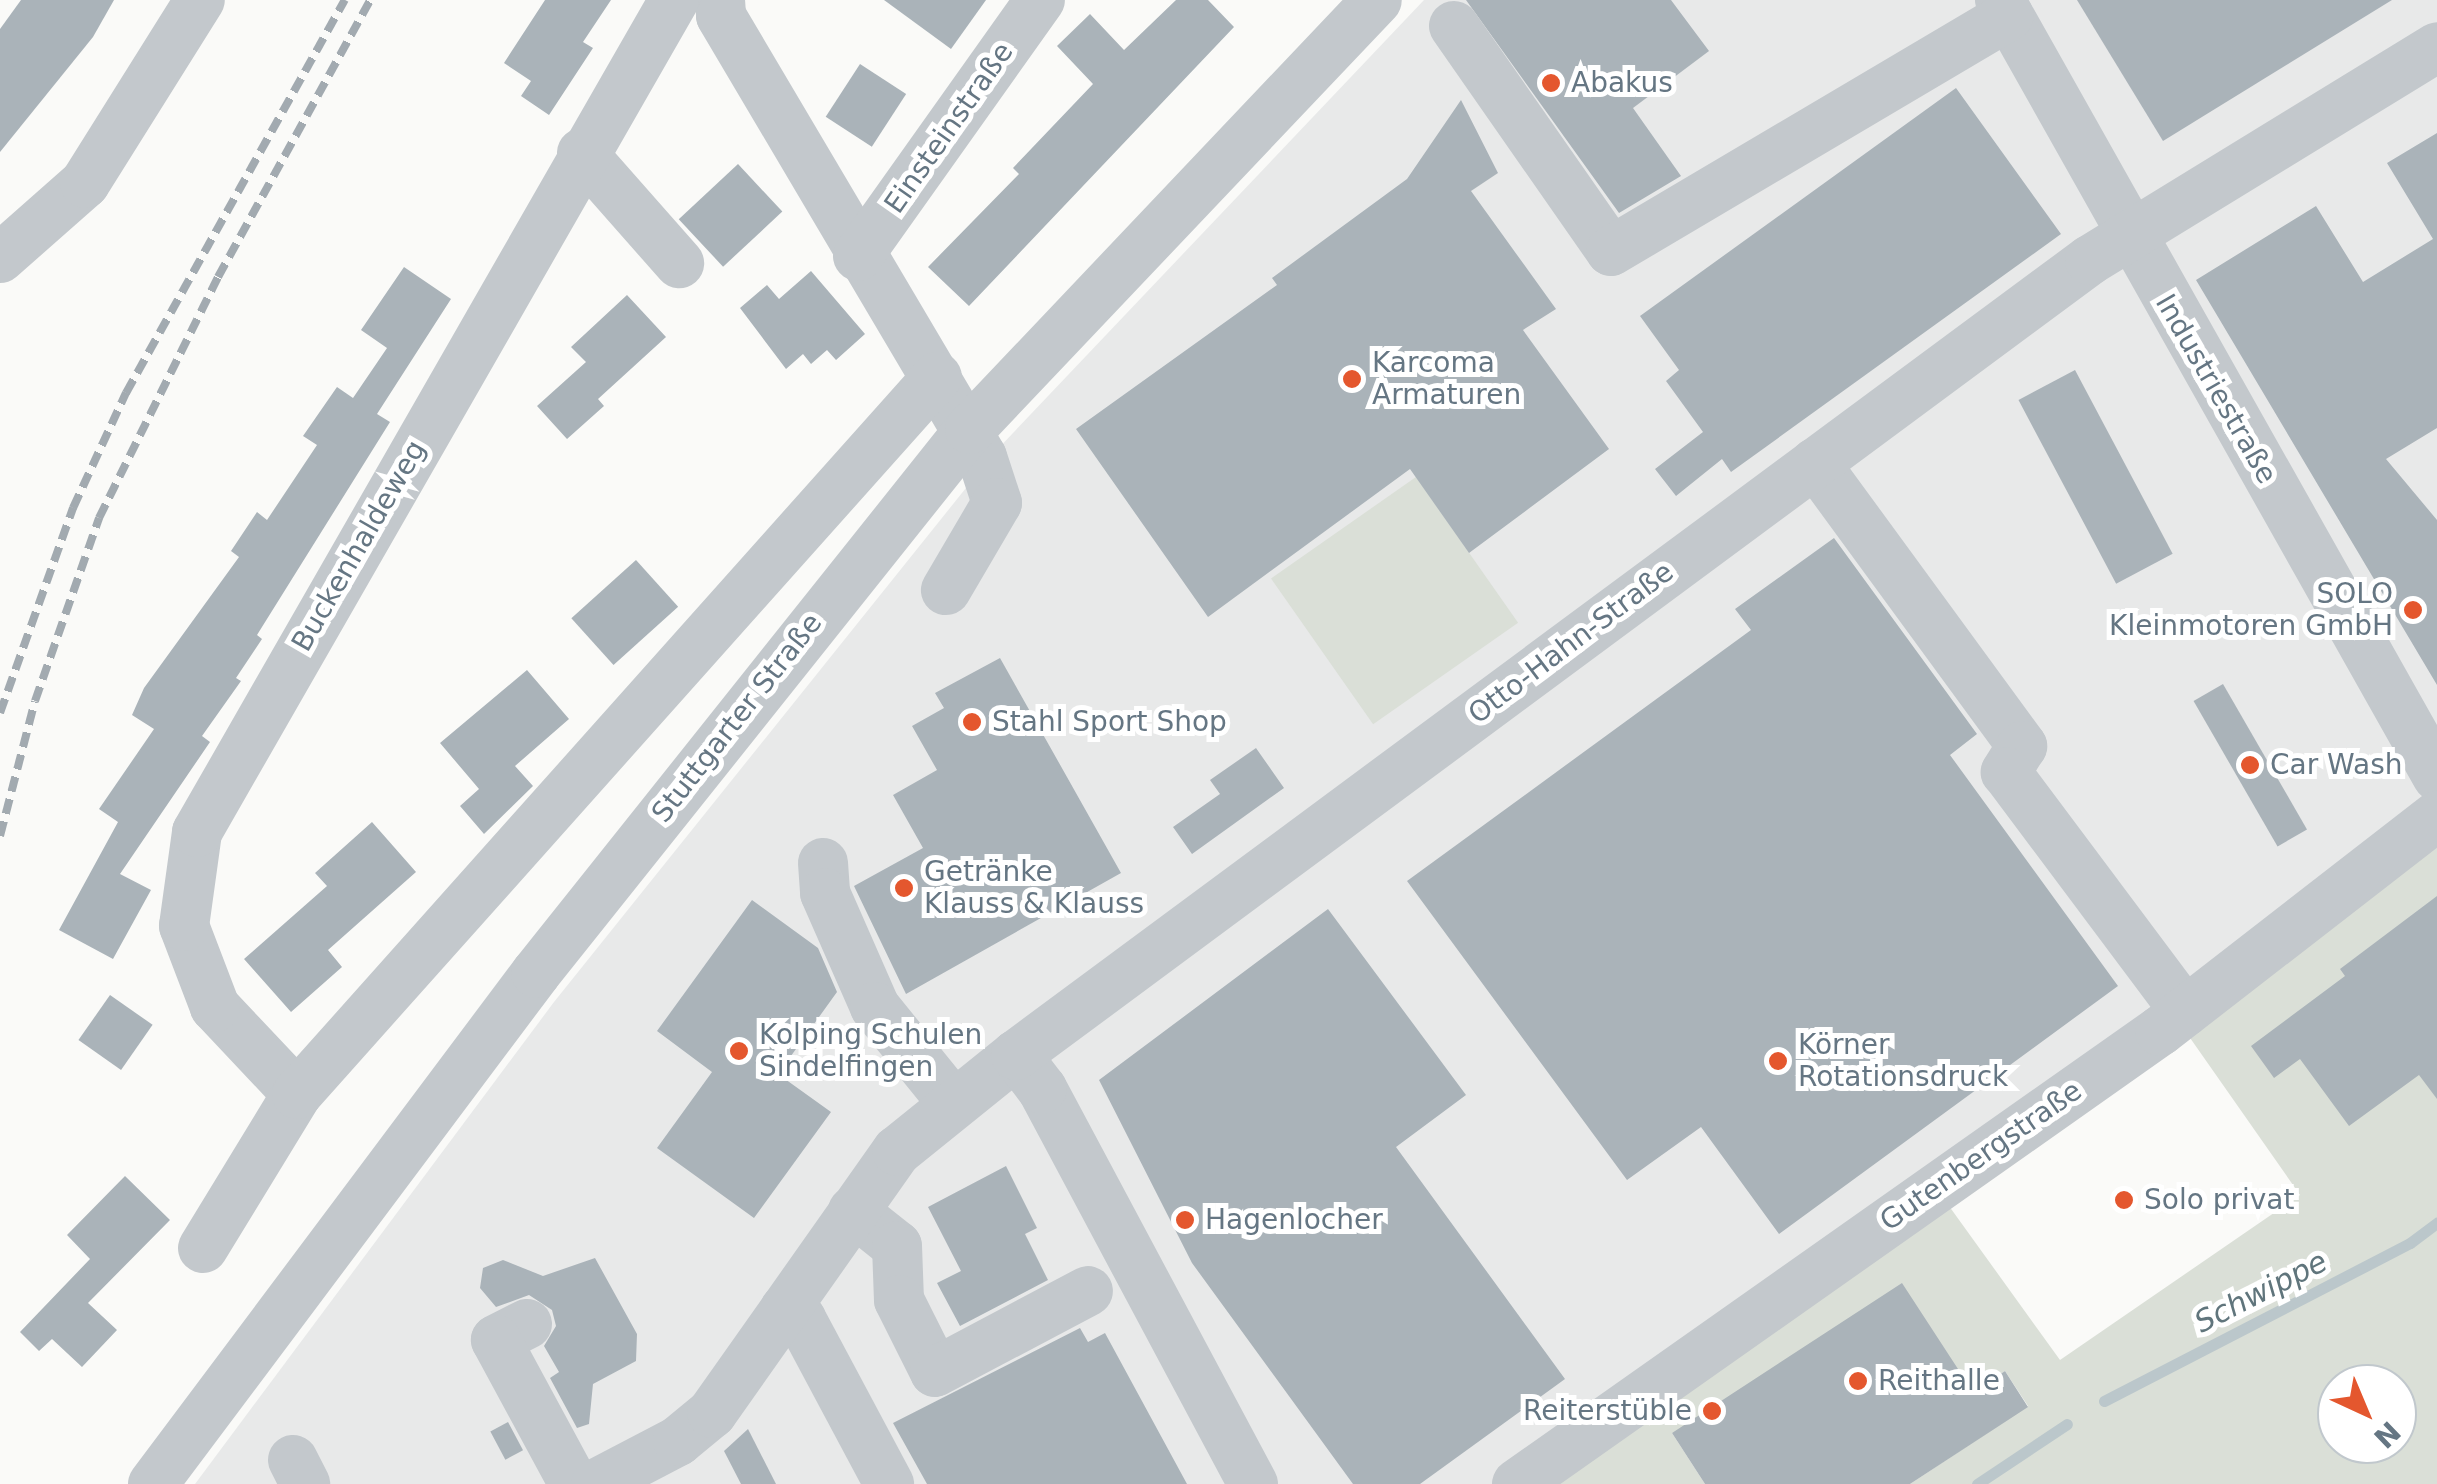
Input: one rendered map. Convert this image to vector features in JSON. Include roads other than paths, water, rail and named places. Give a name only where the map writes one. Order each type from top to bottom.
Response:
[{"type":"street","points":[[0,258],[85,183],[200,0]]},
{"type":"street","name":"Buckenhaldeweg","points":[[296,1094],[215,1007],[184,926],[197,832],[582,153],[674,0]]},
{"type":"street","points":[[720,0],[721,16],[858,256],[970,428],[997,503],[946,590]]},
{"type":"street","name":"Einsteinstraße","points":[[858,256],[1040,0]]},
{"type":"street","name":"Stuttgarter Straße","points":[[153,1484],[536,973],[970,428],[1377,0]]},
{"type":"street","points":[[1454,26],[1611,251],[2004,8]]},
{"type":"street","name":"Industriestraße","points":[[2004,8],[2128,235],[2437,776]]},
{"type":"street","name":"Otto-Hahn-Straße","points":[[596,1484],[678,1441],[712,1413],[897,1151],[951,1101],[2128,235],[2437,47]]},
{"type":"street","points":[[582,153],[679,263]]},
{"type":"street","points":[[203,1248],[296,1094],[937,377]]},
{"type":"street","points":[[1815,462],[2022,746],[2006,772],[2185,1011]]},
{"type":"street","name":"Gutenbergstraße","points":[[1517,1484],[2185,1011],[2437,816]]},
{"type":"street","points":[[822,863],[825,893],[876,1007],[951,1101]]},
{"type":"street","points":[[1016,1054],[1042,1088],[1253,1484]]},
{"type":"street","points":[[853,1212],[897,1246],[899,1300],[935,1372],[1088,1291]]},
{"type":"street","points":[[786,1309],[801,1319],[888,1484]]},
{"type":"street","points":[[527,1324],[496,1340],[574,1484]]},
{"type":"waterway","name":"Schwippe","points":[[2104,1401],[2410,1243],[2437,1223]]},
{"type":"waterway","name":"Schwippe","points":[[1977,1484],[2067,1424]]},
{"type":"railway","points":[[0,713],[73,508],[126,393],[345,0]]},
{"type":"railway","points":[[0,836],[35,701],[99,518],[218,277],[370,0]]},
{"type":"place","name":"Abakus","points":[[1551,83]]},
{"type":"place","name":"Karcoma Armaturen","points":[[1352,379]]},
{"type":"place","name":"SOLO Kleinmotoren GmbH","points":[[2413,610]]},
{"type":"place","name":"Stahl Sport Shop","points":[[972,722]]},
{"type":"place","name":"Car Wash","points":[[2250,765]]},
{"type":"place","name":"Getränke Klauss & Klauss","points":[[904,888]]},
{"type":"place","name":"Kolping Schulen Sindelfingen","points":[[739,1051]]},
{"type":"place","name":"Körner Rotationsdruck","points":[[1778,1061]]},
{"type":"place","name":"Solo privat","points":[[2124,1200]]},
{"type":"place","name":"Hagenlocher","points":[[1185,1220]]},
{"type":"place","name":"Reithalle","points":[[1858,1381]]},
{"type":"place","name":"Reiterstüble","points":[[1712,1411]]}]
